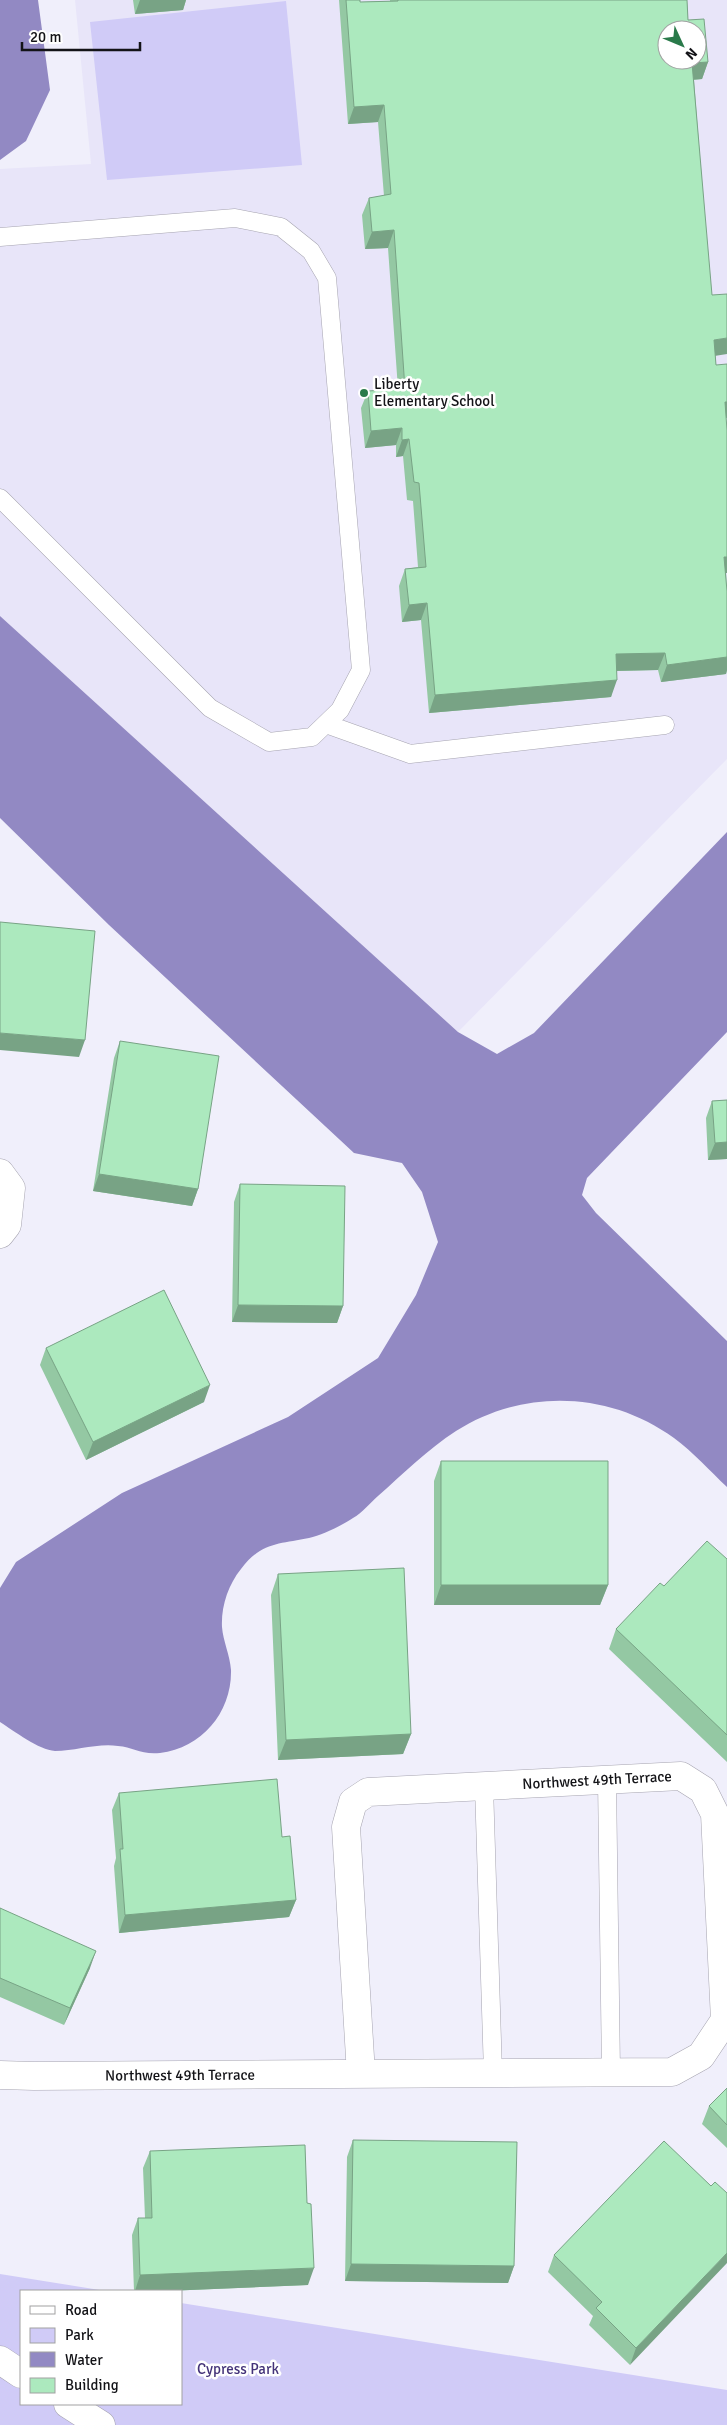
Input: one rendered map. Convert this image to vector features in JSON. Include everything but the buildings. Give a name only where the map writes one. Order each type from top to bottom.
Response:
[{"type":"street","points":[[0,1173],[11,1188],[7,1225],[0,1234]]},
{"type":"street","name":"Northwest 49th Terrace","points":[[0,2075],[361,2074],[672,2072],[701,2056],[725,2020],[715,1814],[703,1790],[682,1776],[368,1792],[353,1802],[346,1827],[361,2074]]},
{"type":"street","points":[[0,2360],[20,2373]]},
{"type":"street","points":[[70,2405],[101,2425]]},
{"type":"lane","points":[[0,237],[235,218],[281,227],[311,251],[327,278],[361,670],[340,710],[312,737],[269,742],[210,708],[0,498]]},
{"type":"lane","points":[[326,724],[410,754],[665,725]]},
{"type":"lane","points":[[606,1780],[611,2072]]},
{"type":"lane","points":[[484,1786],[493,2073]]},
{"type":"shaded area","name":"Liberty Elementary School","points":[[75,0],[727,0],[727,759],[458,1032],[0,616],[0,169],[91,164]]},
{"type":"green space","points":[[286,1],[302,165],[107,180],[90,22]]},
{"type":"green space","name":"Cypress Park","points":[[0,2274],[100,2290],[20,2290],[20,2405],[182,2405],[182,2303],[727,2390],[727,2425],[0,2425]]},
{"type":"water","points":[[0,0],[38,0],[50,90],[26,141],[0,160]]},
{"type":"water","points":[[0,616],[458,1032],[497,1054],[534,1033],[727,832],[727,1032],[587,1178],[582,1195],[596,1213],[727,1341],[727,1487],[695,1455],[674,1438],[649,1422],[622,1411],[595,1404],[566,1401],[538,1402],[509,1407],[482,1417],[456,1431],[436,1446],[360,1513],[348,1521],[314,1537],[280,1543],[264,1549],[248,1560],[232,1582],[226,1596],[223,1612],[223,1632],[231,1670],[226,1700],[212,1725],[201,1736],[175,1750],[160,1753],[148,1753],[110,1745],[63,1751],[49,1750],[27,1740],[0,1722],[0,1588],[16,1562],[122,1493],[288,1417],[378,1358],[416,1295],[438,1242],[422,1192],[402,1163],[354,1153],[109,925],[0,818]]},
{"type":"place","name":"Liberty Elementary School","points":[[364,393]]}]
